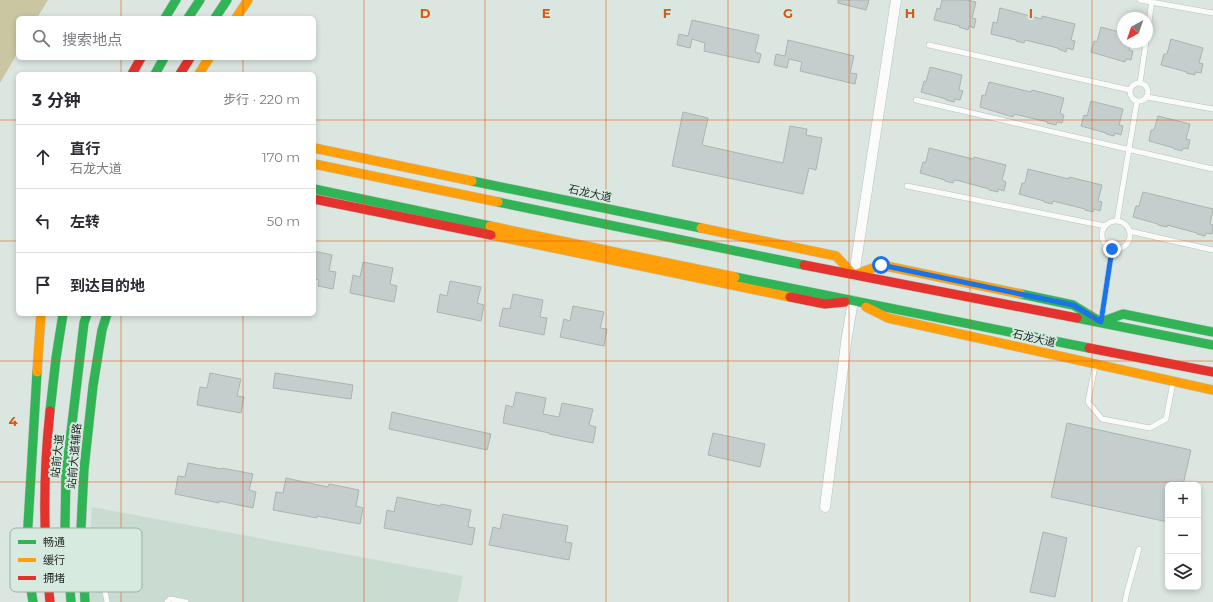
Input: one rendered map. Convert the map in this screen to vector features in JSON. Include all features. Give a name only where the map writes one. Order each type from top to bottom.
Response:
[{"type":"main road","points":[[166,16],[176,0]]},
{"type":"main road","points":[[189,16],[200,0]]},
{"type":"main road","points":[[216,16],[227,0]]},
{"type":"main road","points":[[237,16],[248,0]]},
{"type":"main road","points":[[133,72],[141,60]]},
{"type":"main road","points":[[156,72],[163,60]]},
{"type":"main road","points":[[181,72],[189,60]]},
{"type":"main road","points":[[200,72],[208,60]]},
{"type":"main road","name":"石龙大道","points":[[316,148],[836,256],[854,275]]},
{"type":"main road","points":[[316,164],[854,275],[1213,345]]},
{"type":"main road","name":"石龙大道","points":[[316,189],[854,301],[1213,372]]},
{"type":"main road","name":"石龙大道","points":[[316,199],[825,304],[854,301],[888,318],[1213,390]]},
{"type":"main road","points":[[854,275],[881,265],[1073,305],[1101,322]]},
{"type":"main road","points":[[1101,322],[1123,314],[1213,332]]},
{"type":"main road","points":[[28,528],[41,316]]},
{"type":"main road","name":"站前大道","points":[[44,528],[46,445],[56,358],[63,316]]},
{"type":"main road","name":"站前大道","points":[[65,528],[66,474],[84,323],[86,316]]},
{"type":"main road","name":"站前大道辅路","points":[[80,528],[84,470],[94,379],[102,330],[106,316]]},
{"type":"main road","points":[[31,592],[33,602]]},
{"type":"main road","name":"站前大道","points":[[49,592],[50,602]]},
{"type":"main road","name":"站前大道","points":[[70,592],[71,602]]},
{"type":"main road","name":"站前大道辅路","points":[[84,592],[85,602]]},
{"type":"street","points":[[854,275],[896,0]]},
{"type":"street","points":[[825,507],[847,336],[854,301]]},
{"type":"lane","points":[[1140,0],[1213,13]]},
{"type":"lane","points":[[1150,12],[1152,1]]},
{"type":"lane","points":[[928,45],[1130,90]]},
{"type":"lane","points":[[1140,83],[1145,48]]},
{"type":"lane","points":[[1147,97],[1148,90],[1146,86],[1140,83],[1133,84],[1130,90],[1131,97],[1137,101],[1141,101],[1147,97],[1213,109]]},
{"type":"lane","points":[[916,100],[1213,169]]},
{"type":"lane","points":[[1117,221],[1137,101]]},
{"type":"lane","points":[[907,186],[1105,226]]},
{"type":"lane","points":[[1117,221],[1125,224],[1129,231],[1129,239],[1124,246],[1112,249],[1105,244],[1101,235],[1102,230],[1108,223],[1117,221]]},
{"type":"lane","points":[[1129,231],[1213,250]]},
{"type":"lane","points":[[1101,322],[1112,249]]},
{"type":"lane","points":[[1095,364],[1088,402],[1102,419],[1150,428],[1166,419],[1173,381]]},
{"type":"lane","points":[[1125,602],[1138,549]]},
{"type":"lane","points":[[104,592],[106,602]]},
{"type":"lane","points":[[167,602],[170,599],[186,602]]},
{"type":"shaded area","points":[[0,0],[48,0],[38,16],[16,16],[16,55],[0,83]]},
{"type":"shaded area","points":[[92,507],[463,576],[458,602],[90,602],[89,592],[142,592],[142,528],[91,528]]},
{"type":"building","points":[[838,0],[869,0],[866,10],[838,3]]},
{"type":"building","points":[[942,0],[966,0],[976,2],[972,18],[976,19],[974,28],[969,26],[968,30],[959,27],[960,26],[934,20],[937,8],[940,9]]},
{"type":"building","points":[[1000,8],[1042,19],[1042,16],[1075,24],[1071,40],[1075,41],[1073,50],[1067,48],[1066,52],[1058,48],[1025,40],[1024,43],[991,34],[993,22],[997,23]]},
{"type":"building","points":[[692,20],[759,35],[755,52],[761,54],[759,63],[704,51],[705,43],[692,39],[690,48],[677,45],[679,34],[688,36]]},
{"type":"building","points":[[1101,27],[1117,31],[1117,48],[1130,48],[1129,50],[1133,51],[1131,60],[1126,59],[1125,62],[1091,52],[1094,41],[1097,42]]},
{"type":"building","points":[[1171,39],[1203,48],[1199,63],[1203,64],[1201,73],[1195,72],[1195,75],[1161,65],[1164,54],[1167,54]]},
{"type":"building","points":[[788,40],[854,56],[850,73],[857,74],[855,84],[800,71],[802,62],[789,59],[787,68],[774,65],[776,54],[785,56]]},
{"type":"building","points":[[930,67],[962,75],[959,90],[963,91],[960,100],[955,99],[954,102],[921,92],[924,81],[926,82]]},
{"type":"building","points":[[989,82],[1064,98],[1060,113],[1064,115],[1062,123],[1057,122],[1056,125],[1014,114],[1013,117],[980,107],[982,95],[985,96]]},
{"type":"building","points":[[1091,101],[1123,109],[1119,125],[1123,126],[1121,135],[1115,133],[1114,136],[1081,126],[1084,115],[1087,116]]},
{"type":"building","points":[[683,112],[708,118],[702,145],[783,163],[790,126],[807,129],[806,135],[822,138],[816,170],[809,168],[803,194],[672,166]]},
{"type":"building","points":[[1158,116],[1190,124],[1186,139],[1190,140],[1188,149],[1183,148],[1182,151],[1149,141],[1151,130],[1154,130]]},
{"type":"building","points":[[929,148],[973,159],[974,157],[1006,165],[1002,180],[1006,182],[1004,191],[998,189],[998,192],[954,180],[953,183],[920,173],[923,162],[926,162]]},
{"type":"building","points":[[1028,169],[1102,185],[1098,201],[1102,202],[1100,211],[1094,209],[1093,212],[1053,201],[1052,204],[1019,194],[1022,183],[1025,183]]},
{"type":"building","points":[[1143,192],[1213,209],[1210,224],[1213,225],[1212,234],[1206,233],[1205,236],[1167,225],[1167,227],[1158,225],[1133,217],[1136,206],[1139,206]]},
{"type":"building","points":[[316,251],[332,255],[329,271],[336,272],[333,289],[318,286],[319,280],[316,279]]},
{"type":"building","points":[[363,262],[393,268],[390,284],[397,286],[394,302],[350,293],[353,275],[360,277]]},
{"type":"building","points":[[450,281],[481,287],[477,303],[484,305],[481,321],[437,312],[440,294],[447,296]]},
{"type":"building","points":[[513,294],[543,300],[540,317],[547,318],[544,335],[499,326],[503,308],[510,309]]},
{"type":"building","points":[[573,306],[604,312],[600,328],[607,329],[604,346],[560,337],[564,319],[570,321]]},
{"type":"building","points":[[210,373],[241,379],[237,396],[244,397],[241,413],[197,405],[200,387],[207,388]]},
{"type":"building","points":[[275,373],[353,385],[351,399],[273,388]]},
{"type":"building","points":[[516,392],[546,398],[543,414],[559,417],[562,403],[593,409],[589,425],[596,427],[593,443],[503,423],[506,405],[513,407]]},
{"type":"building","points":[[392,412],[491,434],[487,450],[389,429]]},
{"type":"building","points":[[1067,423],[1191,450],[1184,482],[1165,482],[1165,521],[1051,497]]},
{"type":"building","points":[[713,433],[765,444],[760,467],[708,455]]},
{"type":"building","points":[[188,463],[253,474],[249,490],[256,492],[253,508],[175,494],[178,476],[185,477]]},
{"type":"building","points":[[286,478],[328,487],[329,484],[359,490],[356,506],[363,508],[360,524],[273,510],[276,492],[283,493]]},
{"type":"building","points":[[397,497],[441,506],[441,504],[471,510],[468,527],[475,528],[472,545],[384,528],[387,510],[394,512]]},
{"type":"building","points":[[503,514],[568,526],[565,542],[572,543],[569,560],[489,545],[493,527],[500,529]]},
{"type":"building","points":[[1043,532],[1067,538],[1055,597],[1030,592]]},
{"type":"traffic: fast","points":[[166,16],[176,0]]},
{"type":"traffic: fast","points":[[189,16],[200,0]]},
{"type":"traffic: fast","points":[[216,16],[227,0]]},
{"type":"traffic: fast","points":[[156,72],[163,60]]},
{"type":"traffic: fast","points":[[472,181],[701,228]]},
{"type":"traffic: fast","points":[[316,189],[490,226]]},
{"type":"traffic: fast","points":[[498,202],[804,265]]},
{"type":"traffic: fast","points":[[735,277],[1089,348]]},
{"type":"traffic: fast","points":[[1021,294],[1073,305],[1101,322],[1123,314],[1213,332]]},
{"type":"traffic: fast","points":[[50,411],[63,316]]},
{"type":"traffic: fast","points":[[65,528],[66,474],[84,323],[86,316]]},
{"type":"traffic: fast","points":[[81,528],[84,469],[93,386],[102,330],[106,316]]},
{"type":"traffic: fast","points":[[1077,318],[1213,345]]},
{"type":"traffic: fast","points":[[28,528],[37,372]]},
{"type":"traffic: fast","points":[[31,592],[33,602]]},
{"type":"traffic: fast","points":[[70,592],[71,602]]},
{"type":"traffic: fast","points":[[84,592],[85,602]]},
{"type":"traffic: slow","points":[[237,16],[248,0]]},
{"type":"traffic: slow","points":[[200,72],[208,60]]},
{"type":"traffic: slow","points":[[316,148],[472,181]]},
{"type":"traffic: slow","points":[[316,164],[498,202]]},
{"type":"traffic: slow","points":[[490,226],[735,277]]},
{"type":"traffic: slow","points":[[701,228],[836,256],[854,275],[881,265],[1021,294]]},
{"type":"traffic: slow","points":[[491,235],[790,297]]},
{"type":"traffic: slow","points":[[866,307],[888,318],[1213,390]]},
{"type":"traffic: slow","points":[[37,372],[41,316]]},
{"type":"traffic: jam","points":[[133,72],[140,60]]},
{"type":"traffic: jam","points":[[181,72],[189,60]]},
{"type":"traffic: jam","points":[[316,199],[491,235]]},
{"type":"traffic: jam","points":[[804,265],[1077,318]]},
{"type":"traffic: jam","points":[[790,297],[825,304],[845,302]]},
{"type":"traffic: jam","points":[[1089,348],[1213,372]]},
{"type":"traffic: jam","points":[[45,528],[46,459],[50,411]]},
{"type":"traffic: jam","points":[[49,592],[50,602]]},
{"type":"route","points":[[881,265],[1073,305],[1101,322],[1112,249]]}]
